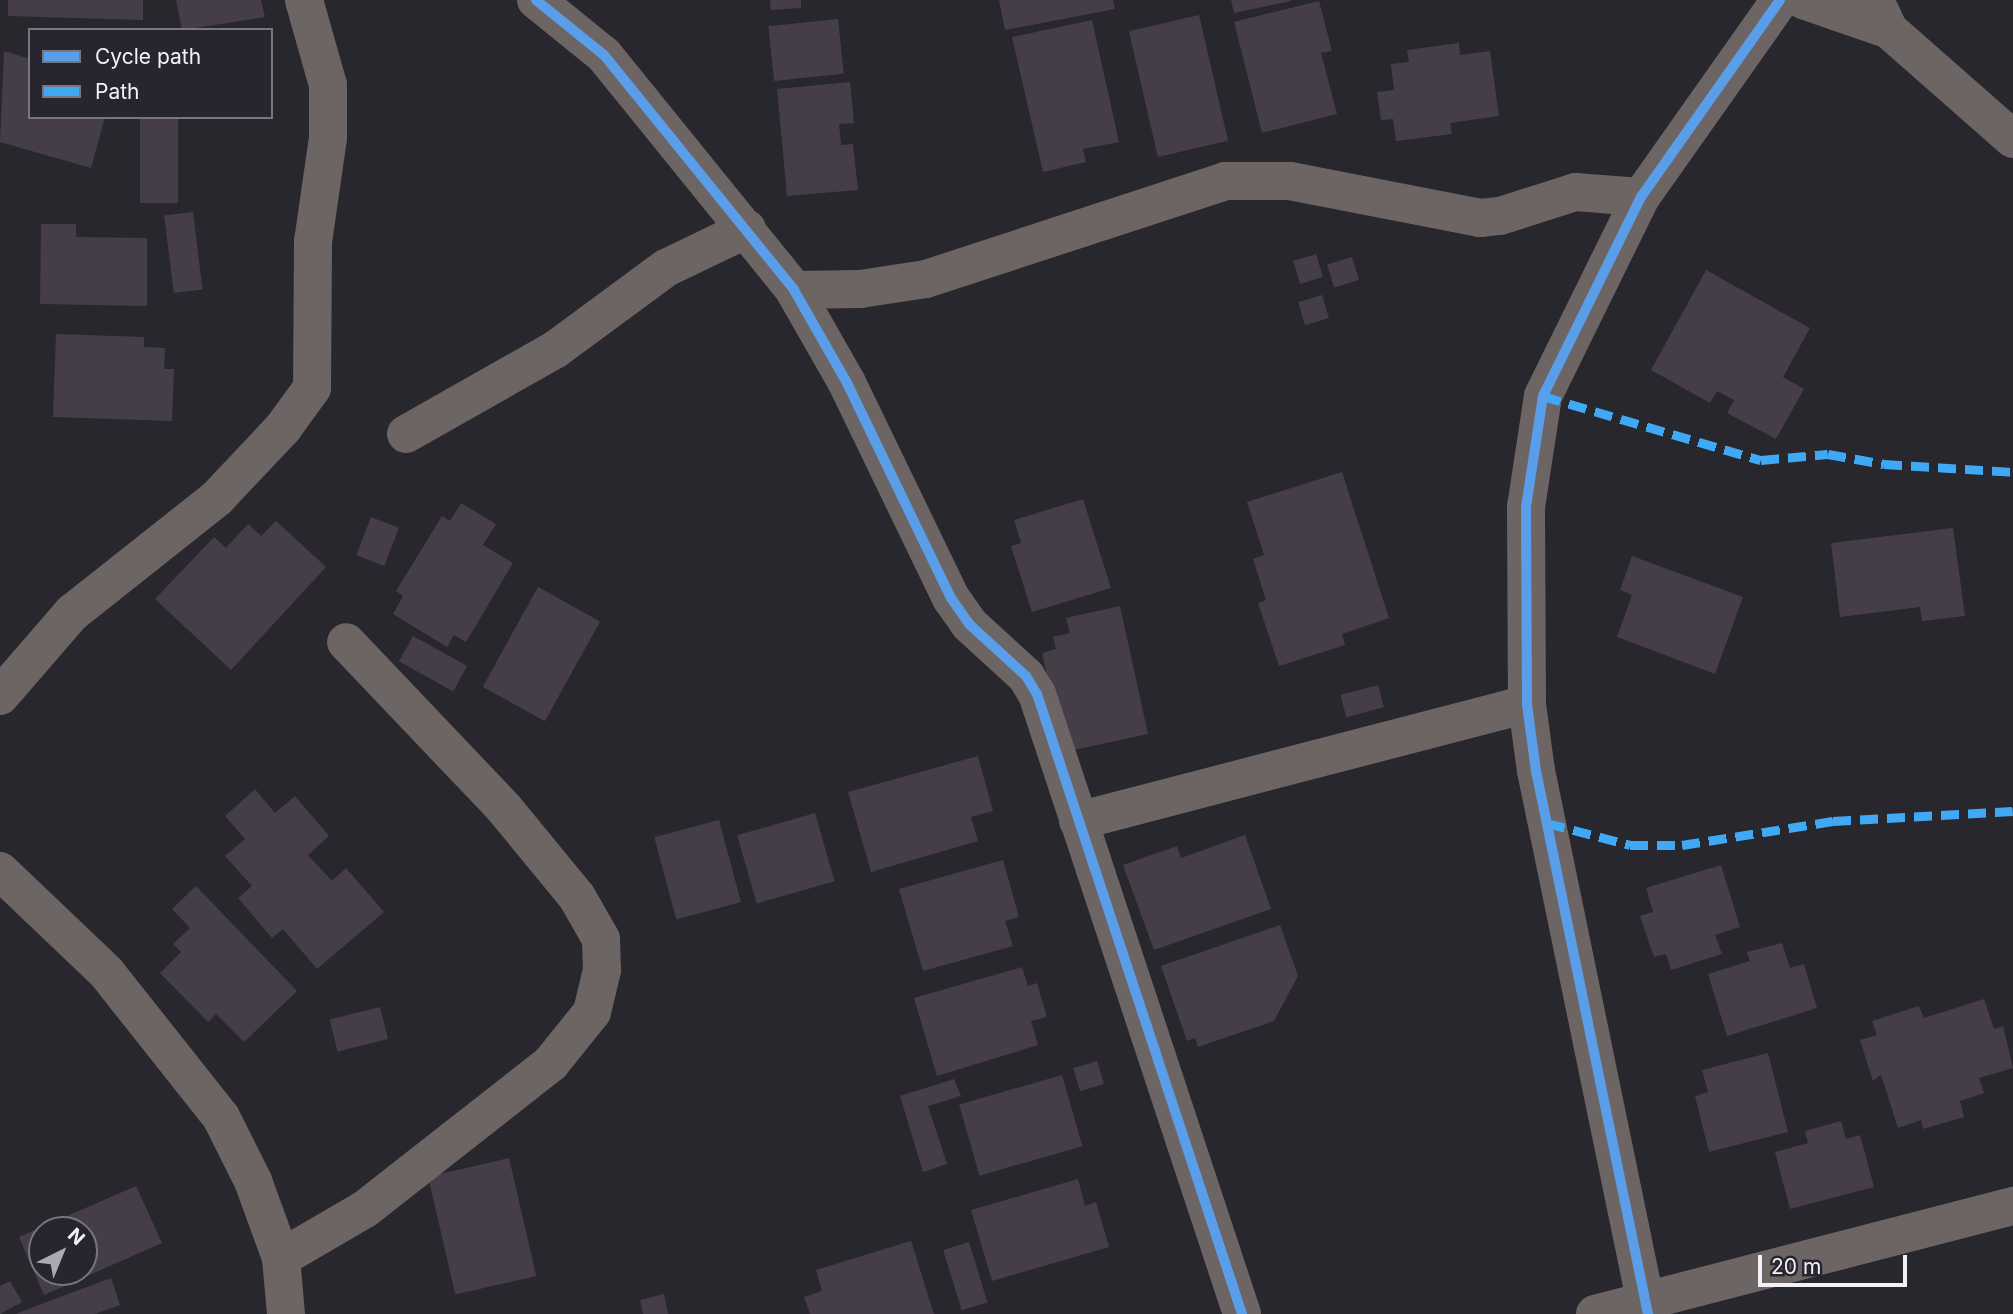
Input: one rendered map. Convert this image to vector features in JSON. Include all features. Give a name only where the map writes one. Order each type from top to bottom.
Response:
[{"type":"street","points":[[0,696],[72,613],[217,498],[264,449],[312,388],[313,242],[328,138],[328,85],[304,0]]},
{"type":"street","points":[[536,0],[604,55],[794,290],[846,383],[951,598],[969,624],[1026,676],[1037,694],[1242,1314]]},
{"type":"street","points":[[1646,1307],[1536,771],[1527,704],[1526,507],[1544,396],[1641,197],[1780,0]]},
{"type":"street","points":[[1803,0],[1882,15],[2013,139]]},
{"type":"street","points":[[794,290],[860,289],[926,279],[1226,181],[1290,181],[1480,218],[1500,216],[1575,192],[1641,197]]},
{"type":"street","points":[[406,434],[556,349],[666,268],[747,229]]},
{"type":"street","points":[[281,1258],[365,1209],[551,1063],[592,1012],[602,970],[601,939],[577,897],[504,808],[345,642]]},
{"type":"street","points":[[1078,821],[1527,704]]},
{"type":"street","points":[[0,871],[106,972],[221,1117],[253,1181],[281,1258],[286,1314]]},
{"type":"street","points":[[1595,1314],[1646,1307],[2013,1206]]},
{"type":"building","points":[[8,0],[143,0],[143,20],[8,16]]},
{"type":"building","points":[[176,0],[261,0],[265,17],[182,28]]},
{"type":"building","points":[[770,0],[801,0],[801,8],[771,10]]},
{"type":"building","points":[[999,0],[1113,0],[1115,9],[1005,30]]},
{"type":"building","points":[[1231,0],[1291,0],[1291,1],[1234,13]]},
{"type":"building","points":[[1319,1],[1332,51],[1321,53],[1337,114],[1262,133],[1234,22]]},
{"type":"building","points":[[1199,15],[1228,141],[1158,157],[1129,31]]},
{"type":"building","points":[[838,19],[844,74],[774,81],[768,26]]},
{"type":"building","points":[[1092,20],[1119,142],[1083,149],[1086,162],[1043,172],[1012,37]]},
{"type":"building","points":[[1459,43],[1460,55],[1490,51],[1499,116],[1450,123],[1452,134],[1396,141],[1393,119],[1381,120],[1377,92],[1394,90],[1391,64],[1409,62],[1407,50]]},
{"type":"building","points":[[4,51],[28,58],[28,119],[104,119],[91,168],[0,142]]},
{"type":"building","points":[[850,82],[854,123],[839,124],[841,145],[853,144],[858,190],[787,196],[777,89]]},
{"type":"building","points":[[140,119],[178,119],[178,203],[140,203]]},
{"type":"building","points":[[193,212],[203,289],[174,293],[164,216]]},
{"type":"building","points":[[41,224],[76,224],[76,237],[147,238],[147,306],[40,304]]},
{"type":"building","points":[[1316,254],[1323,277],[1300,284],[1293,261]]},
{"type":"building","points":[[1352,257],[1359,280],[1334,288],[1327,265]]},
{"type":"building","points":[[1706,270],[1810,328],[1783,377],[1804,389],[1776,439],[1727,413],[1734,400],[1717,391],[1710,403],[1651,370]]},
{"type":"building","points":[[1322,295],[1329,318],[1305,325],[1298,302]]},
{"type":"building","points":[[56,334],[144,337],[144,347],[165,348],[164,369],[174,369],[172,421],[53,417]]},
{"type":"building","points":[[1342,472],[1389,618],[1342,634],[1345,645],[1279,666],[1258,603],[1266,600],[1253,559],[1264,555],[1247,502]]},
{"type":"building","points":[[1083,499],[1111,588],[1032,612],[1011,546],[1021,543],[1014,520]]},
{"type":"building","points":[[461,503],[496,524],[483,545],[513,563],[466,642],[454,635],[447,647],[393,614],[403,596],[396,591],[442,516],[450,521]]},
{"type":"building","points":[[371,517],[399,528],[384,566],[356,555]]},
{"type":"building","points":[[276,521],[326,567],[231,670],[155,599],[214,537],[226,548],[248,524],[261,536]]},
{"type":"building","points":[[1953,528],[1965,616],[1922,621],[1920,607],[1840,617],[1831,543]]},
{"type":"building","points":[[1632,556],[1743,597],[1715,674],[1617,637],[1632,595],[1620,590]]},
{"type":"building","points":[[538,587],[600,621],[545,721],[483,687]]},
{"type":"building","points":[[1120,606],[1148,734],[1064,752],[1042,653],[1056,649],[1053,637],[1070,633],[1066,618]]},
{"type":"building","points":[[413,636],[467,666],[453,691],[399,661]]},
{"type":"building","points":[[1378,685],[1384,707],[1346,717],[1340,695]]},
{"type":"building","points":[[978,756],[993,811],[971,817],[978,841],[871,872],[848,792]]},
{"type":"building","points":[[255,789],[275,813],[295,796],[329,836],[308,855],[332,881],[346,868],[384,912],[317,969],[283,929],[272,938],[238,898],[252,886],[225,856],[245,839],[225,816]]},
{"type":"building","points":[[815,813],[835,881],[757,904],[737,835]]},
{"type":"building","points":[[719,820],[741,902],[676,919],[654,837]]},
{"type":"building","points":[[1245,835],[1271,909],[1154,950],[1123,865],[1177,846],[1181,858]]},
{"type":"building","points":[[1003,860],[1019,917],[1005,921],[1013,946],[923,971],[899,889]]},
{"type":"building","points":[[1721,865],[1740,927],[1715,935],[1722,954],[1671,970],[1666,954],[1654,957],[1640,916],[1653,912],[1646,888]]},
{"type":"building","points":[[196,886],[297,991],[244,1042],[216,1014],[208,1022],[160,973],[181,952],[173,944],[190,928],[172,909]]},
{"type":"building","points":[[1280,925],[1298,976],[1274,1021],[1198,1047],[1195,1038],[1187,1041],[1161,966]]},
{"type":"building","points":[[1782,943],[1790,968],[1804,964],[1817,1008],[1727,1036],[1708,974],[1750,961],[1747,952]]},
{"type":"building","points":[[1022,967],[1028,986],[1037,983],[1047,1017],[1031,1021],[1038,1045],[937,1076],[914,998]]},
{"type":"building","points":[[1984,999],[1994,1029],[2003,1026],[2013,1068],[1979,1078],[1984,1093],[1960,1101],[1964,1117],[1923,1129],[1921,1120],[1898,1128],[1881,1075],[1873,1081],[1860,1040],[1877,1035],[1872,1021],[1919,1006],[1924,1018]]},
{"type":"building","points":[[380,1007],[388,1039],[338,1052],[330,1020]]},
{"type":"building","points":[[1768,1053],[1788,1132],[1709,1152],[1695,1096],[1708,1092],[1702,1070]]},
{"type":"building","points":[[1097,1061],[1104,1084],[1080,1091],[1073,1068]]},
{"type":"building","points":[[1062,1075],[1082,1146],[980,1176],[959,1104]]},
{"type":"building","points":[[954,1079],[961,1096],[928,1106],[947,1164],[923,1172],[900,1096]]},
{"type":"building","points":[[1841,1121],[1846,1139],[1860,1135],[1874,1187],[1790,1209],[1775,1152],[1808,1143],[1805,1131]]},
{"type":"building","points":[[509,1158],[536,1276],[455,1295],[428,1177]]},
{"type":"building","points":[[1078,1179],[1085,1206],[1096,1202],[1109,1247],[992,1281],[971,1210]]},
{"type":"building","points":[[136,1186],[162,1243],[98,1271],[98,1216],[67,1216]]},
{"type":"building","points":[[28,1233],[28,1258],[19,1237]]},
{"type":"building","points":[[911,1241],[934,1314],[810,1314],[804,1297],[822,1291],[816,1270]]},
{"type":"building","points":[[969,1242],[987,1302],[962,1310],[943,1250]]},
{"type":"building","points":[[111,1278],[120,1305],[95,1314],[15,1314],[90,1286],[98,1286],[98,1283]]},
{"type":"building","points":[[10,1281],[22,1302],[0,1314],[0,1286]]},
{"type":"building","points":[[40,1286],[64,1286],[44,1295]]},
{"type":"building","points":[[664,1294],[668,1314],[643,1314],[640,1300]]},
{"type":"marked path","points":[[1543,396],[1761,460],[1828,454],[1884,464],[2013,472]]},
{"type":"marked path","points":[[1547,823],[1630,845],[1682,845],[1833,821],[2013,811]]},
{"type":"cycle path","points":[[536,0],[604,55],[794,290],[847,383],[951,598],[969,624],[1026,676],[1037,694],[1242,1314]]},
{"type":"cycle path","points":[[1648,1314],[1536,771],[1527,704],[1526,507],[1543,396],[1641,197],[1780,0]]}]
